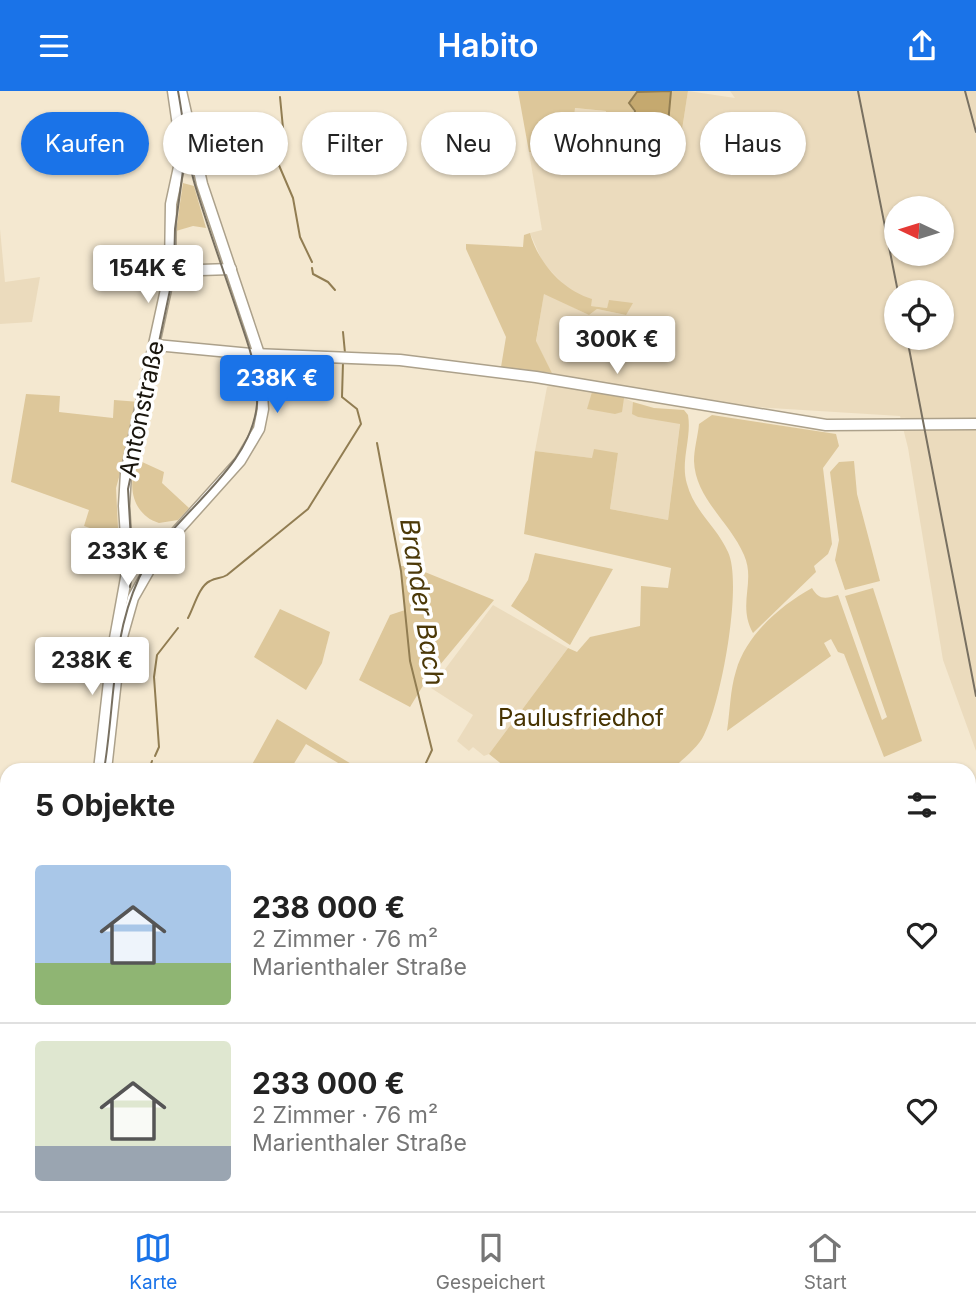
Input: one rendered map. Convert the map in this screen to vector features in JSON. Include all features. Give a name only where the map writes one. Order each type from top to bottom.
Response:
[{"type":"main road","name":"Antonstraße","points":[[100,763],[114,642],[128,567],[125,480],[170,271],[171,204],[181,153],[173,91]]},
{"type":"main road","points":[[107,763],[123,631],[145,574],[187,518],[228,477],[259,429],[264,396],[259,354],[202,184],[181,91]]},
{"type":"main road","points":[[170,271],[230,269]]},
{"type":"main road","points":[[156,345],[336,359],[400,360],[532,376],[816,424],[976,424]]},
{"type":"main road","points":[[128,567],[134,574],[145,574]]},
{"type":"shaded area","points":[[671,91],[669,112],[634,112],[629,103],[637,92]]},
{"type":"shaded area","points":[[688,91],[735,98],[730,91],[976,91],[976,751],[943,660],[908,448],[900,416],[754,407],[552,373],[536,342],[544,293],[589,315],[597,309],[626,315],[609,301],[607,308],[591,306],[591,299],[573,294],[543,263],[530,233],[542,230],[533,175],[686,175],[685,112]]},
{"type":"shaded area","points":[[574,108],[606,112],[574,112]]},
{"type":"shaded area","points":[[0,229],[5,282],[40,277],[32,322],[0,324]]},
{"type":"shaded area","points":[[551,385],[620,396],[633,402],[638,417],[680,423],[668,520],[610,509],[618,453],[592,458],[535,451],[547,387]]},
{"type":"shaded area","points":[[493,605],[568,648],[489,754],[484,756],[473,747],[469,751],[457,741],[473,715],[431,688]]},
{"type":"green space","points":[[518,91],[643,91],[637,92],[633,112],[575,108],[574,112],[530,112],[529,152]]},
{"type":"green space","points":[[671,91],[688,91],[685,112],[669,112]]},
{"type":"green space","points":[[183,183],[194,186],[206,228],[193,226],[176,231]]},
{"type":"green space","points":[[530,233],[545,264],[561,282],[592,299],[591,306],[607,308],[609,300],[633,303],[626,315],[597,309],[589,315],[544,294],[536,341],[552,373],[501,367],[506,337],[466,249],[466,244],[523,247],[524,235]]},
{"type":"green space","points":[[592,392],[624,398],[622,412],[615,414],[587,409]]},
{"type":"green space","points":[[26,394],[60,396],[59,412],[113,418],[114,400],[140,402],[116,488],[118,528],[107,534],[84,526],[89,510],[11,482]]},
{"type":"green space","name":"Paulusfriedhof","points":[[633,402],[654,408],[684,410],[688,415],[685,467],[687,484],[695,503],[728,552],[732,568],[731,616],[723,671],[711,719],[698,744],[679,763],[500,763],[489,754],[568,648],[577,652],[590,637],[640,626],[641,586],[668,588],[671,568],[524,534],[535,451],[592,458],[594,449],[618,453],[610,509],[668,520],[680,424],[632,414]]},
{"type":"green space","points":[[712,415],[836,434],[839,446],[823,468],[832,544],[828,554],[814,566],[816,572],[753,633],[747,612],[748,575],[744,555],[700,487],[696,474],[694,456],[699,424]]},
{"type":"green space","points":[[140,461],[164,472],[162,483],[189,508],[178,520],[159,523],[150,519],[137,505],[132,488],[135,469]]},
{"type":"green space","points":[[854,461],[857,494],[880,581],[845,590],[835,560],[839,540],[830,472],[839,462]]},
{"type":"green space","points":[[535,553],[613,569],[570,645],[511,606],[528,580]]},
{"type":"green space","points":[[401,566],[410,566],[494,600],[424,684],[410,707],[359,680],[390,615],[405,610]]},
{"type":"green space","points":[[812,588],[817,595],[823,597],[838,595],[882,720],[887,717],[845,596],[873,588],[922,741],[884,757],[844,654],[838,652],[831,639],[824,643],[831,656],[727,731],[734,678],[748,645],[777,612]]},
{"type":"green space","points":[[280,609],[330,632],[322,663],[306,690],[254,657]]},
{"type":"green space","points":[[277,719],[350,763],[338,763],[306,744],[294,763],[253,763]]},
{"type":"waterway","points":[[280,97],[283,128],[278,163],[293,198],[300,237],[312,262]]},
{"type":"waterway","points":[[312,268],[313,274],[328,282],[335,290]]},
{"type":"waterway","points":[[343,332],[345,353]]},
{"type":"waterway","points":[[188,618],[206,584],[227,575],[308,509],[361,424],[357,409],[342,397],[343,362]]},
{"type":"waterway","name":"Brander Bach","points":[[377,443],[401,571],[410,661],[432,750],[426,763]]},
{"type":"waterway","points":[[155,756],[159,747],[154,677],[157,655],[178,628]]},
{"type":"tram line","points":[[105,763],[123,625],[139,578],[168,535],[240,452],[251,429],[257,404],[257,380],[252,357],[192,174],[178,91]]},
{"type":"tram line","points":[[130,587],[132,557],[128,489],[174,271],[175,229],[182,175]]},
{"type":"railway","points":[[858,91],[896,280]]},
{"type":"railway","points":[[965,91],[976,132]]},
{"type":"railway","points":[[909,350],[976,696]]}]
